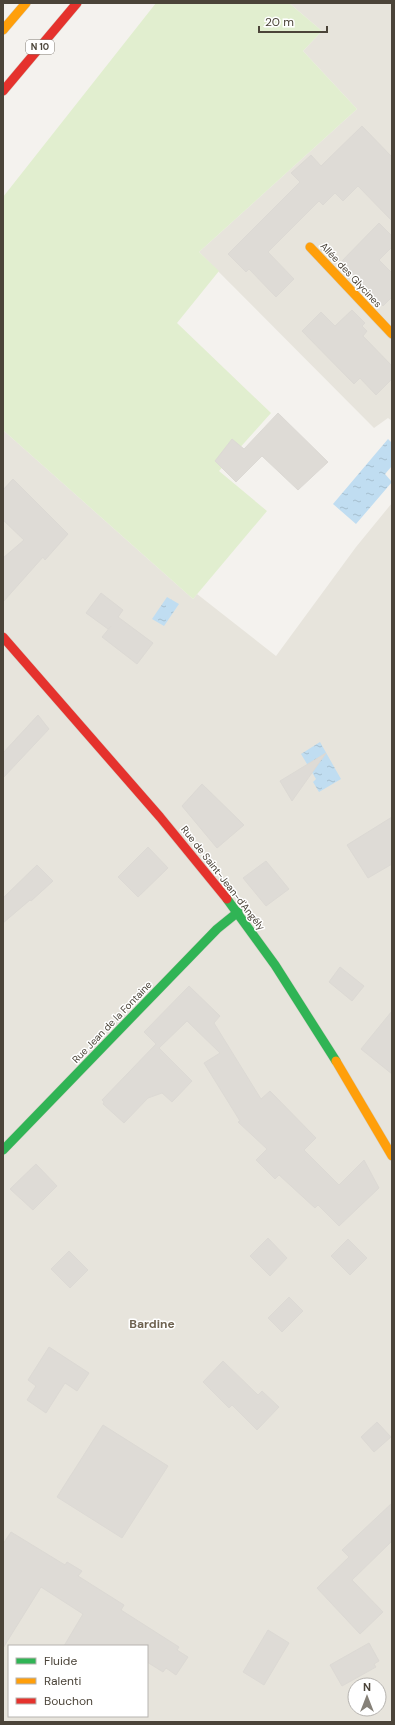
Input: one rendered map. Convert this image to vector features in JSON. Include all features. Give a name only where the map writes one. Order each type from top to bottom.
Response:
[{"type":"main road","points":[[3,30],[26,3]]},
{"type":"main road","name":"N 10","points":[[3,91],[77,3]]},
{"type":"main road","name":"Allée des Glycines","points":[[310,247],[392,334]]},
{"type":"main road","name":"Rue de Saint-Jean-d'Angély","points":[[3,637],[160,817],[238,912],[344,1074],[392,1156]]},
{"type":"main road","name":"Rue Jean de la Fontaine","points":[[3,1150],[217,929],[238,912]]},
{"type":"shaded area","points":[[289,3],[392,3],[392,421],[388,418],[374,428],[199,252],[357,109],[303,51],[322,31]]},
{"type":"shaded area","points":[[3,430],[193,599],[197,594],[276,656],[356,547],[392,503],[392,1722],[3,1722]]},
{"type":"green space","points":[[156,3],[289,3],[322,31],[303,51],[357,109],[199,252],[219,271],[177,323],[271,413],[219,471],[267,511],[193,599],[3,430],[3,197]]},
{"type":"water","points":[[388,439],[392,443],[392,466],[385,474],[392,482],[356,524],[333,504]]},
{"type":"water","points":[[167,597],[179,604],[164,626],[152,619]]},
{"type":"water","points":[[320,742],[341,779],[319,792],[313,782],[316,779],[301,754]]},
{"type":"building","points":[[362,126],[392,157],[392,221],[358,186],[343,201],[335,193],[323,205],[319,201],[268,252],[294,279],[276,297],[249,269],[246,272],[228,254],[300,182],[291,173],[311,155],[321,166]]},
{"type":"building","points":[[379,223],[392,236],[392,247],[379,260],[392,273],[392,297],[383,306],[341,262]]},
{"type":"building","points":[[352,310],[365,323],[362,326],[367,331],[363,336],[392,366],[392,379],[376,395],[360,378],[354,384],[302,331],[321,312],[335,326]]},
{"type":"building","points":[[278,413],[328,462],[298,490],[262,456],[236,482],[215,461],[232,439],[244,449]]},
{"type":"building","points":[[13,479],[68,534],[45,560],[43,557],[3,602],[3,558],[24,540],[3,520],[3,490]]},
{"type":"building","points":[[101,593],[123,610],[118,617],[153,643],[137,664],[102,637],[111,626],[108,629],[86,613]]},
{"type":"building","points":[[38,715],[49,729],[3,778],[3,753]]},
{"type":"building","points":[[326,753],[292,801],[280,781]]},
{"type":"building","points":[[202,784],[244,825],[217,848],[182,806]]},
{"type":"building","points":[[392,817],[392,864],[368,878],[347,845]]},
{"type":"building","points":[[148,847],[168,868],[138,897],[118,877]]},
{"type":"building","points":[[266,861],[289,889],[266,906],[243,878]]},
{"type":"building","points":[[37,865],[53,881],[3,923],[3,898]]},
{"type":"building","points":[[340,967],[364,986],[352,1001],[329,982]]},
{"type":"building","points":[[189,986],[220,1016],[214,1023],[261,1099],[270,1091],[316,1138],[304,1150],[339,1185],[364,1160],[379,1188],[339,1226],[318,1205],[315,1208],[279,1175],[275,1179],[256,1160],[267,1149],[238,1122],[240,1121],[204,1063],[220,1053],[187,1021],[159,1048],[192,1081],[172,1102],[162,1093],[148,1098],[124,1123],[103,1104],[104,1102],[102,1100],[156,1044],[144,1032]]},
{"type":"building","points":[[392,1011],[392,1074],[361,1049]]},
{"type":"building","points":[[36,1164],[57,1186],[33,1210],[10,1189]]},
{"type":"building","points":[[268,1238],[287,1258],[270,1276],[250,1256]]},
{"type":"building","points":[[348,1239],[367,1258],[350,1275],[331,1256]]},
{"type":"building","points":[[69,1251],[88,1270],[70,1288],[51,1269]]},
{"type":"building","points":[[289,1297],[303,1311],[282,1332],[268,1318]]},
{"type":"building","points":[[49,1347],[89,1373],[77,1391],[65,1383],[46,1413],[27,1400],[36,1386],[28,1380]]},
{"type":"building","points":[[223,1361],[258,1395],[262,1391],[279,1407],[257,1430],[232,1405],[229,1408],[203,1382]]},
{"type":"building","points":[[377,1422],[391,1437],[374,1452],[361,1437]]},
{"type":"building","points":[[103,1425],[168,1466],[122,1538],[57,1497]]},
{"type":"building","points":[[392,1503],[392,1541],[352,1580],[383,1612],[360,1634],[317,1588],[349,1557],[342,1550]]},
{"type":"building","points":[[11,1532],[65,1565],[67,1562],[82,1571],[78,1576],[124,1605],[121,1610],[179,1647],[177,1650],[188,1657],[176,1675],[166,1668],[163,1672],[148,1663],[148,1645],[65,1645],[83,1614],[41,1587],[3,1648],[3,1544]]},
{"type":"building","points":[[268,1630],[289,1643],[264,1685],[243,1672]]},
{"type":"building","points":[[369,1643],[379,1661],[374,1664],[376,1667],[358,1677],[347,1677],[347,1683],[342,1686],[330,1665]]},
{"type":"traffic: fast","points":[[227,899],[275,965],[336,1061]]},
{"type":"traffic: fast","points":[[3,1150],[217,929],[238,912]]},
{"type":"traffic: slow","points":[[3,30],[26,3]]},
{"type":"traffic: slow","points":[[310,247],[392,334]]},
{"type":"traffic: slow","points":[[336,1061],[392,1156]]},
{"type":"traffic: jam","points":[[3,91],[77,3]]},
{"type":"traffic: jam","points":[[3,637],[160,817],[227,899]]},
{"type":"district","name":"Bardine","points":[[152,1324]]}]
